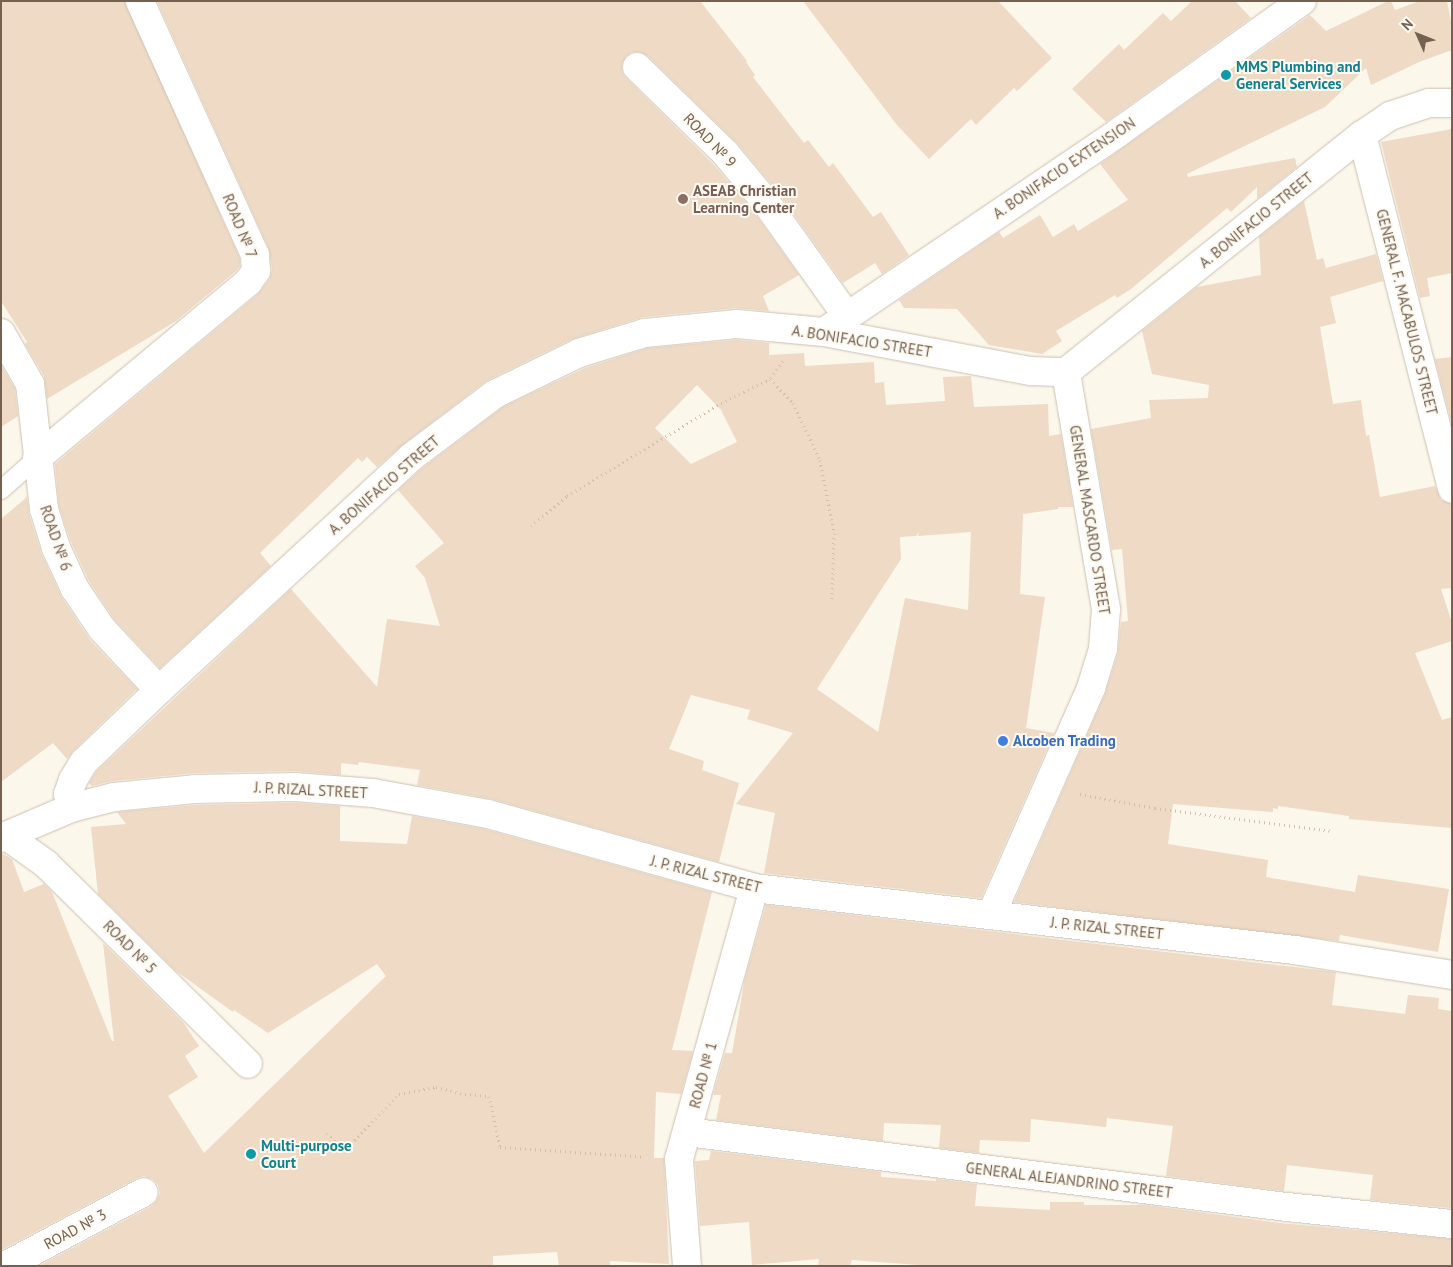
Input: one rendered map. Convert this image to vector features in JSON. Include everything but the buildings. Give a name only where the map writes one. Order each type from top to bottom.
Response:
[{"type":"street","name":"ROAD № 7","points":[[37,458],[248,282],[256,271],[255,255],[140,1]]},
{"type":"street","name":"A. BONIFACIO EXTENSION","points":[[824,332],[1119,132],[1302,1]]},
{"type":"street","name":"ROAD № 9","points":[[638,67],[726,154],[765,201],[847,316]]},
{"type":"street","name":"A. BONIFACIO STREET","points":[[71,808],[68,794],[73,780],[84,762],[159,690],[410,458],[495,394],[579,353],[645,333],[737,324],[824,332],[1031,371],[1066,372],[1362,134],[1390,116],[1430,103],[1452,103]]},
{"type":"street","name":"GENERAL F. MACABULOS STREET","points":[[1362,134],[1452,489]]},
{"type":"street","name":"ROAD № 6","points":[[1,333],[30,384],[44,509],[56,548],[75,590],[102,629],[159,690]]},
{"type":"street","name":"GENERAL MASCARDO STREET","points":[[990,916],[1091,688],[1103,649],[1106,609],[1066,372]]},
{"type":"street","name":"J. P. RIZAL STREET","points":[[4,837],[71,808],[114,798],[195,789],[295,786],[373,793],[488,814],[754,888],[1296,950],[1452,975]]},
{"type":"street","name":"ROAD № 5","points":[[4,837],[46,864],[248,1064]]},
{"type":"street","name":"ROAD № 1","points":[[687,1266],[678,1159],[754,888]]},
{"type":"street","name":"GENERAL ALEJANDRINO STREET","points":[[687,1132],[1287,1207],[1452,1224]]},
{"type":"street","name":"ROAD № 3","points":[[5,1266],[144,1192]]},
{"type":"lane","points":[[1,490],[37,458]]},
{"type":"path","points":[[531,526],[567,496],[721,403],[770,379],[784,360],[824,332]]},
{"type":"path","points":[[770,379],[793,403],[820,460],[834,533],[832,599]]},
{"type":"path","points":[[1047,787],[1155,808],[1333,831]]},
{"type":"path","points":[[327,1134],[344,1151],[399,1094],[436,1087],[465,1094],[489,1096],[500,1147],[678,1159]]},
{"type":"place","name":"MMS Plumbing and General Services","points":[[1226,75]]},
{"type":"place","name":"ASEAB Christian Learning Center","points":[[683,199]]},
{"type":"place","name":"Alcoben Trading","points":[[1003,741]]},
{"type":"place","name":"Multi-purpose Court","points":[[251,1154]]}]
